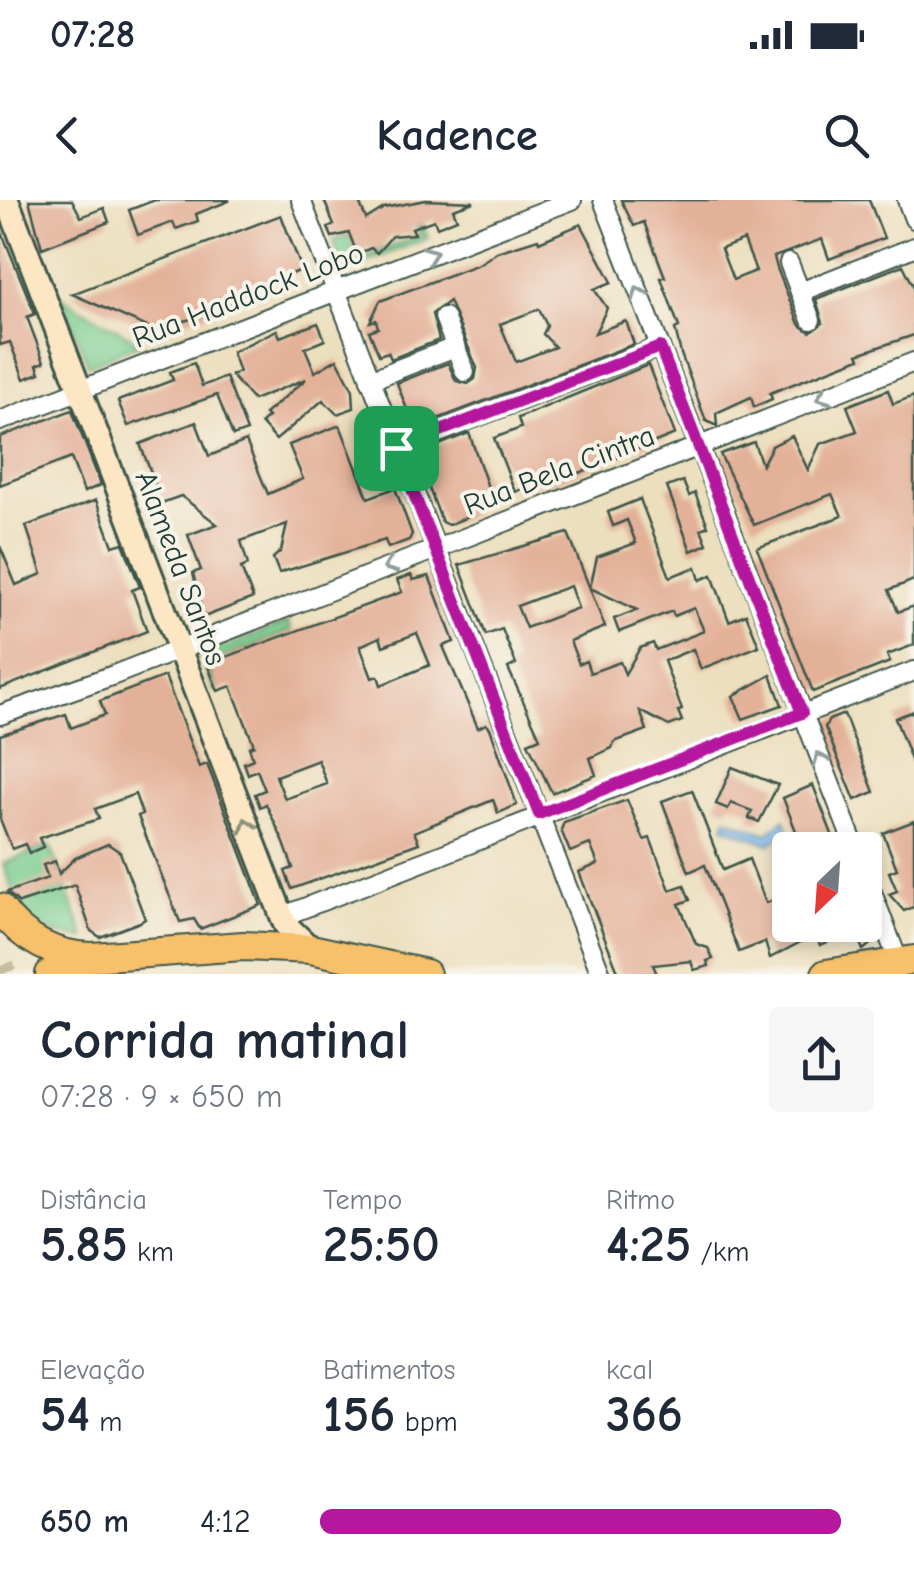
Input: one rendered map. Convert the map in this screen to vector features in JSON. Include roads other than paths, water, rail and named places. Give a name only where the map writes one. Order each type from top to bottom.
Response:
[{"type":"main road","points":[[0,909],[0,926]]},
{"type":"main road","points":[[0,909],[25,936],[45,947],[92,957],[243,946],[311,949],[390,970],[426,974]]},
{"type":"main road","points":[[50,974],[92,957]]},
{"type":"main road","points":[[826,974],[907,962]]},
{"type":"street","name":"Alameda Santos","points":[[6,200],[282,917],[293,936],[311,949]]},
{"type":"street","points":[[301,200],[601,974]]},
{"type":"street","name":"Rua Haddock Lobo","points":[[0,421],[572,200]]},
{"type":"street","points":[[603,200],[849,832]]},
{"type":"street","points":[[906,200],[914,219]]},
{"type":"street","points":[[800,292],[914,247]]},
{"type":"street","points":[[789,263],[811,320]]},
{"type":"street","points":[[444,317],[465,372]]},
{"type":"street","points":[[370,380],[456,347]]},
{"type":"street","points":[[396,448],[660,347]]},
{"type":"street","name":"Rua Bela Cintra","points":[[0,715],[180,649],[914,362]]},
{"type":"street","points":[[282,917],[914,670]]},
{"type":"street","points":[[882,910],[907,962]]},
{"type":"water","points":[[727,819],[767,834],[785,819],[788,830],[772,832],[770,844],[724,826]]},
{"type":"tunnel","points":[[0,966],[3,974]]}]
